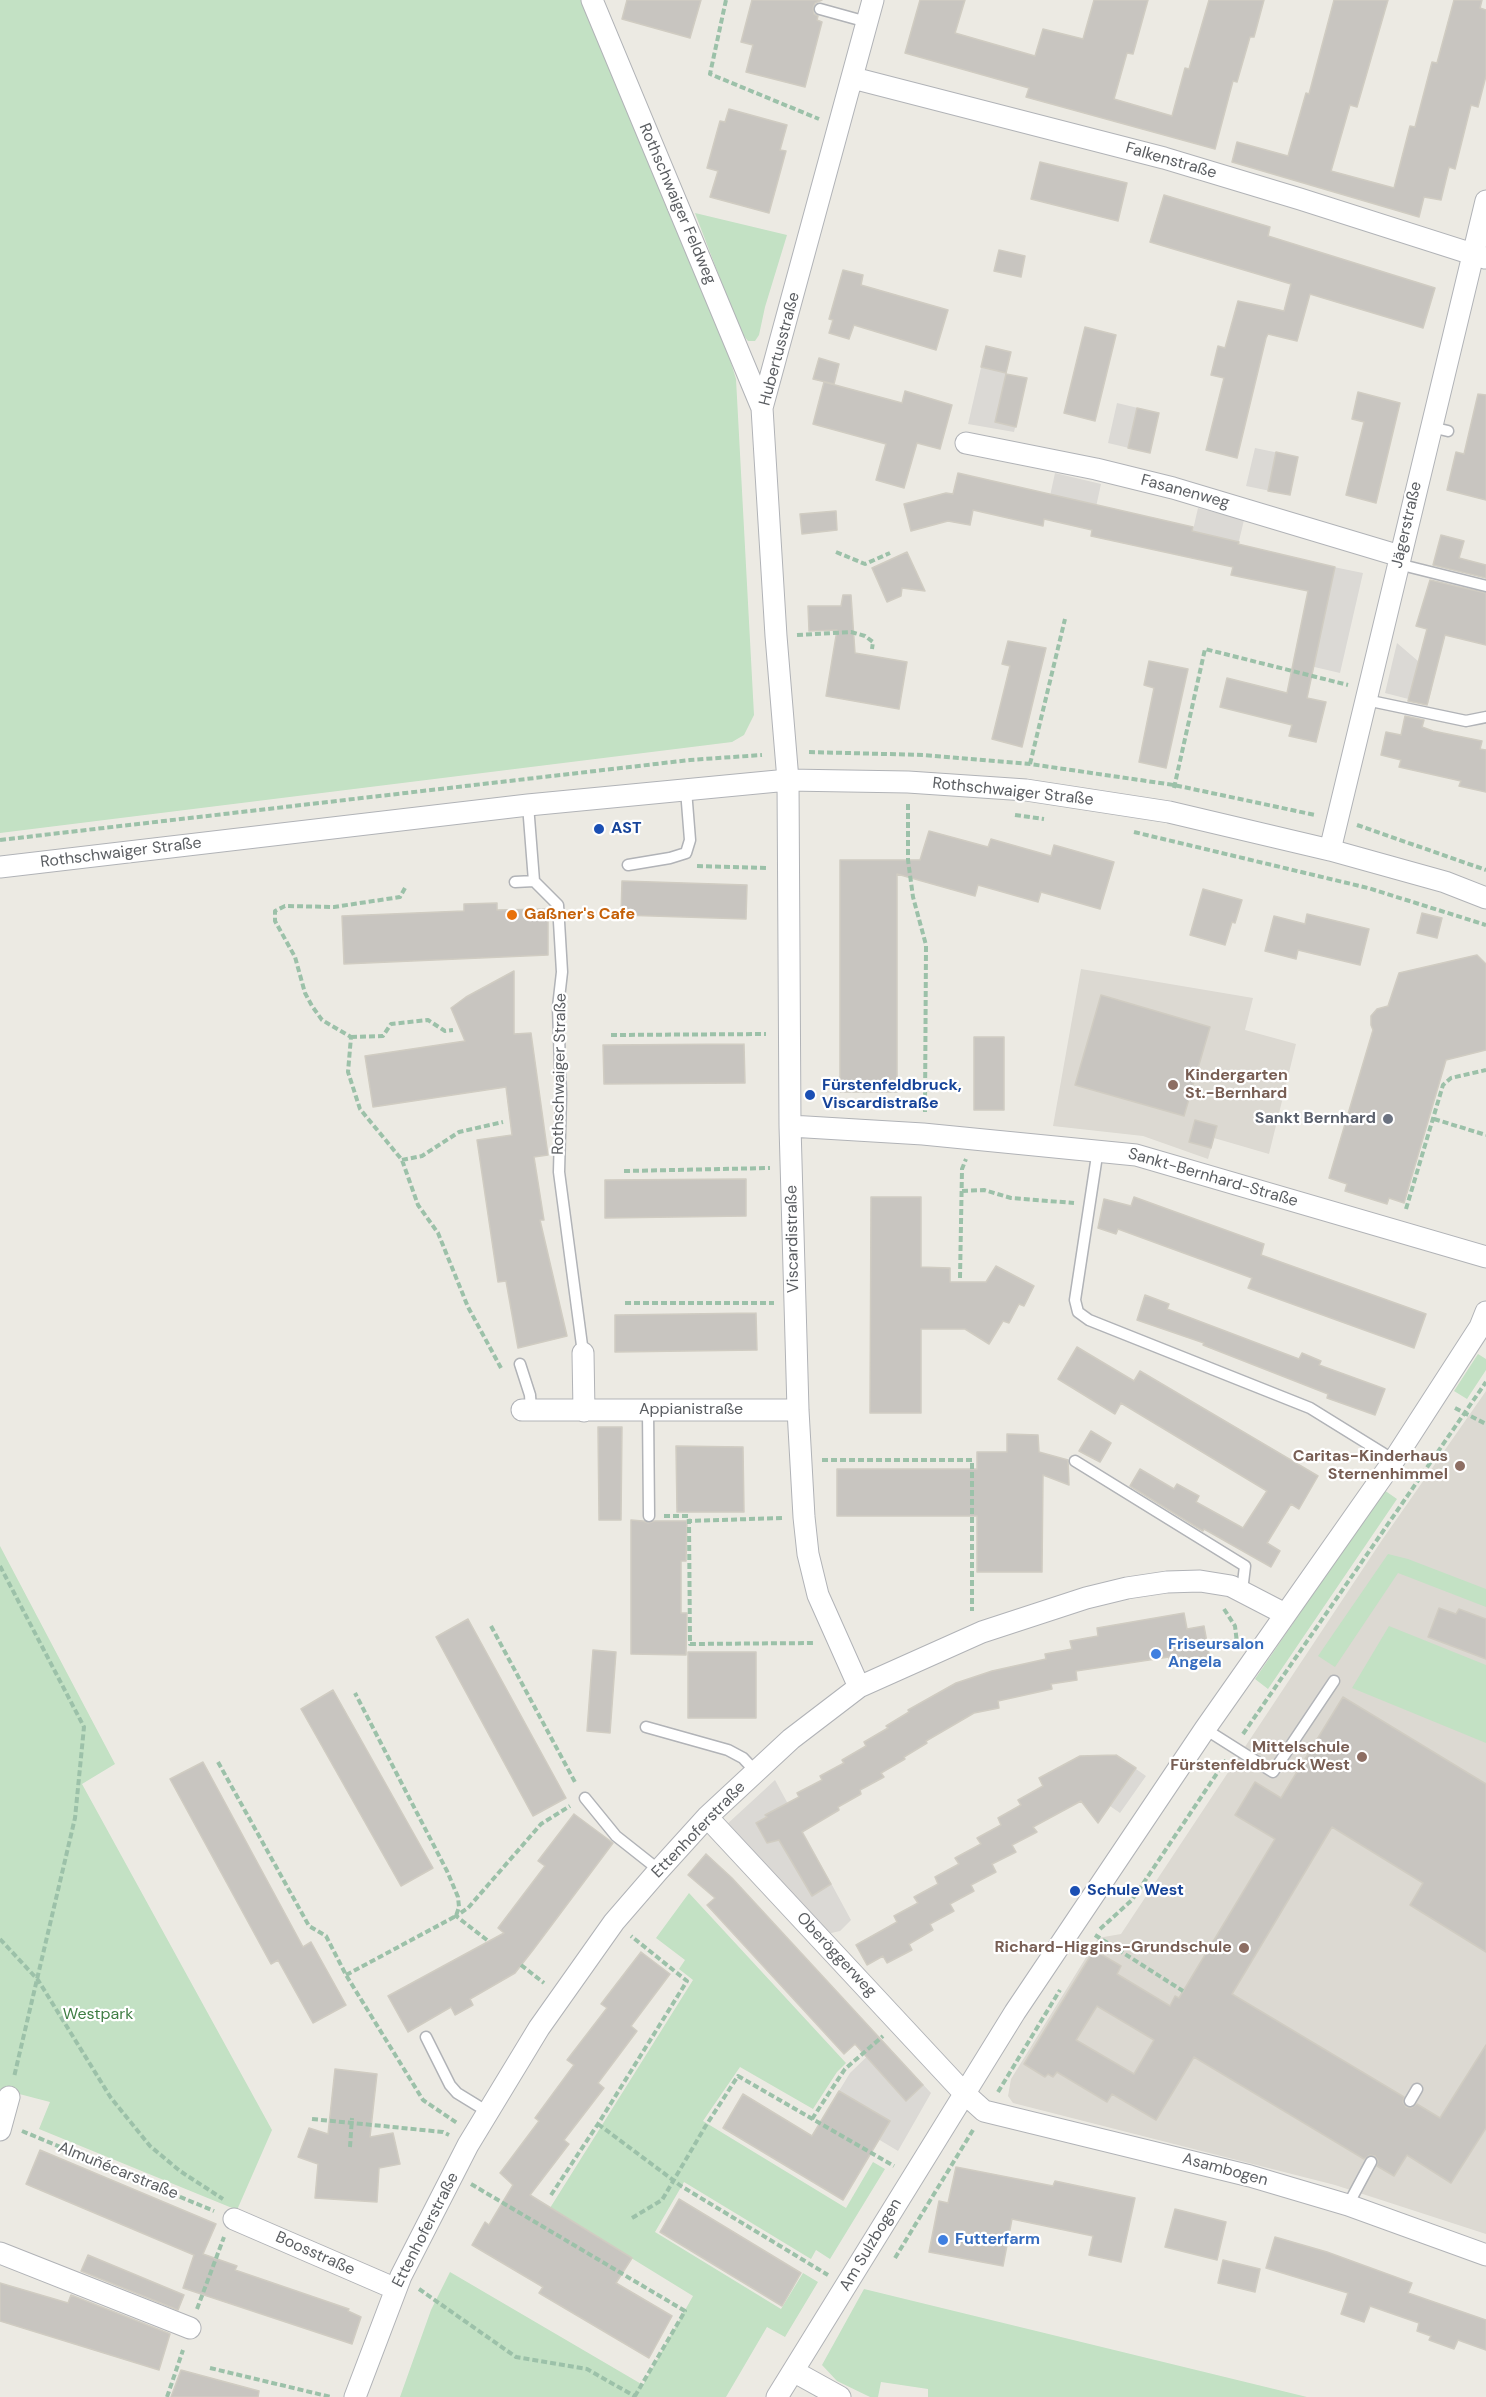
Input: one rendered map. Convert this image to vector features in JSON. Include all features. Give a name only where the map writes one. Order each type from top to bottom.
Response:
[{"type":"street","name":"Rothschwaiger Feldweg","points":[[592,0],[762,408]]},
{"type":"street","name":"Hubertusstraße","points":[[788,780],[776,636],[762,408],[873,0]]},
{"type":"street","name":"Falkenstraße","points":[[853,78],[1164,158],[1479,256]]},
{"type":"street","name":"Jägerstraße","points":[[1330,850],[1399,560],[1439,429],[1479,256],[1486,201]]},
{"type":"street","name":"Fasanenweg","points":[[966,442],[1096,469],[1173,488],[1399,560]]},
{"type":"street","name":"Rothschwaiger Straße","points":[[0,867],[528,805],[788,780],[908,782],[1026,790],[1170,812],[1330,850],[1445,882],[1486,898]]},
{"type":"street","name":"Viscardistraße","points":[[788,780],[790,1126],[794,1303],[804,1517],[808,1554],[818,1595],[860,1687]]},
{"type":"street","name":"Sankt-Bernhard-Straße","points":[[790,1126],[923,1134],[1098,1149],[1136,1155],[1486,1257]]},
{"type":"street","name":"Am Sulzbogen","points":[[777,2397],[1015,2012],[1204,1730],[1394,1460],[1480,1327],[1486,1312]]},
{"type":"street","points":[[582,1353],[584,1411]]},
{"type":"street","name":"Appianistraße","points":[[526,1410],[798,1410]]},
{"type":"street","name":"Ettenhoferstraße","points":[[355,2397],[399,2283],[471,2140],[539,2028],[614,1922],[659,1870],[707,1817],[817,1718],[860,1687],[971,1636],[1034,1614],[1126,1588],[1200,1581],[1231,1586],[1285,1614]]},
{"type":"street","name":"Oberöggerweg","points":[[707,1817],[964,2093]]},
{"type":"street","name":"Asambogen","points":[[964,2093],[984,2111],[1239,2173],[1348,2205],[1486,2255]]},
{"type":"street","points":[[1,2127],[9,2097]]},
{"type":"street","name":"Boosstraße","points":[[233,2218],[399,2283]]},
{"type":"street","points":[[0,2253],[190,2328]]},
{"type":"street","points":[[794,2371],[840,2397]]},
{"type":"lane","points":[[820,9],[867,22]]},
{"type":"lane","points":[[1399,560],[1486,586]]},
{"type":"lane","points":[[1367,695],[1466,721],[1486,717]]},
{"type":"lane","points":[[628,865],[686,853],[690,840],[686,790]]},
{"type":"lane","points":[[514,882],[534,881],[528,805]]},
{"type":"lane","name":"Rothschwaiger Straße","points":[[534,881],[558,905],[562,972],[558,1007],[561,1095],[559,1172],[582,1353]]},
{"type":"lane","points":[[1098,1149],[1075,1300],[1078,1312],[1089,1320],[1310,1408],[1394,1460]]},
{"type":"lane","points":[[520,1364],[530,1395],[526,1410]]},
{"type":"lane","points":[[648,1410],[649,1516]]},
{"type":"lane","points":[[1075,1461],[1245,1566],[1242,1591]]},
{"type":"lane","points":[[1204,1730],[1273,1772],[1334,1681]]},
{"type":"lane","points":[[646,1727],[728,1750],[743,1758],[756,1772]]},
{"type":"lane","points":[[585,1798],[605,1815],[616,1836],[659,1870]]},
{"type":"lane","points":[[426,2037],[450,2085],[457,2093],[488,2112]]},
{"type":"lane","points":[[1410,2101],[1417,2089]]},
{"type":"lane","points":[[1348,2205],[1371,2162]]},
{"type":"path","points":[[726,0],[710,74],[838,127]]},
{"type":"path","points":[[836,552],[865,564],[890,553]]},
{"type":"path","points":[[1026,790],[1030,764],[1065,619]]},
{"type":"path","points":[[776,636],[851,632],[865,636],[873,642],[872,649]]},
{"type":"path","points":[[1170,812],[1205,649],[1367,695]]},
{"type":"path","points":[[0,840],[690,760],[787,753]]},
{"type":"path","points":[[908,782],[908,860],[913,897],[926,945],[923,1134]]},
{"type":"path","points":[[908,806],[919,807]]},
{"type":"path","points":[[1007,814],[1054,820]]},
{"type":"path","points":[[1124,830],[1368,888],[1486,925]]},
{"type":"path","points":[[685,866],[789,868]]},
{"type":"path","points":[[405,888],[400,897],[334,907],[285,906],[275,912],[275,921],[295,957],[305,993],[322,1020],[351,1037],[383,1036],[391,1024],[428,1020],[445,1031],[453,1030]]},
{"type":"path","points":[[611,1035],[789,1034]]},
{"type":"path","points":[[351,1037],[348,1072],[360,1109],[402,1160],[418,1205],[438,1233],[468,1307],[503,1372]]},
{"type":"path","points":[[1406,1208],[1443,1086],[1451,1078],[1486,1070]]},
{"type":"path","points":[[1434,1119],[1486,1135]]},
{"type":"path","points":[[402,1160],[422,1156],[459,1132],[502,1122]]},
{"type":"path","points":[[960,1278],[962,1168],[966,1162]]},
{"type":"path","points":[[624,1171],[791,1167]]},
{"type":"path","points":[[962,1191],[984,1190],[1011,1198],[1090,1205]]},
{"type":"path","points":[[625,1303],[794,1303]]},
{"type":"path","points":[[1486,1382],[1464,1412],[1486,1424]]},
{"type":"path","points":[[800,1460],[972,1460],[971,1636]]},
{"type":"path","points":[[649,1516],[688,1516],[690,1644],[838,1642]]},
{"type":"path","points":[[689,1521],[804,1517]]},
{"type":"path","points":[[0,1566],[84,1727],[75,1818],[9,2097]]},
{"type":"path","points":[[1222,1608],[1235,1626],[1238,1636],[1237,1651],[1251,1663]]},
{"type":"path","points":[[346,1975],[468,1908],[541,1824],[585,1798],[491,1626]]},
{"type":"path","points":[[355,1693],[447,1871],[458,1897],[456,1916]]},
{"type":"path","points":[[218,1762],[309,1926],[326,1936],[346,1975],[423,2100],[471,2140]]},
{"type":"path","points":[[456,1916],[487,1940]]},
{"type":"path","points":[[551,2195],[687,1981],[614,1922]]},
{"type":"path","points":[[1094,1935],[1183,1991]]},
{"type":"path","points":[[0,1939],[38,1980],[111,2098],[150,2146],[180,2171],[232,2205],[233,2218]]},
{"type":"path","points":[[812,2119],[845,2069],[898,2022]]},
{"type":"path","points":[[845,2069],[850,2073]]},
{"type":"path","points":[[632,2218],[662,2200],[738,2076],[913,2177]]},
{"type":"path","points":[[895,2258],[984,2111]]},
{"type":"path","points":[[312,2119],[352,2120],[443,2132],[471,2140]]},
{"type":"path","points":[[350,2147],[352,2120]]},
{"type":"path","points":[[598,2124],[673,2180],[846,2286]]},
{"type":"path","name":"Almuñécarstraße","points":[[1,2127],[233,2218]]},
{"type":"path","points":[[399,2283],[516,2357],[587,2369],[635,2397],[685,2311],[454,2173]]},
{"type":"path","points":[[210,2368],[331,2397]]},
{"type":"shaded area","points":[[986,346],[1011,352],[1006,374],[1027,378],[1014,432],[968,424]]},
{"type":"shaded area","points":[[1117,403],[1159,413],[1150,453],[1108,443]]},
{"type":"shaded area","points":[[1255,448],[1298,457],[1290,495],[1246,486]]},
{"type":"shaded area","points":[[1055,473],[1101,484],[1091,530],[1045,519]]},
{"type":"shaded area","points":[[1198,508],[1244,520],[1233,566],[1187,556]]},
{"type":"shaded area","points":[[1314,563],[1363,573],[1340,673],[1293,662]]},
{"type":"shaded area","points":[[1397,643],[1418,661],[1437,666],[1428,704],[1385,693]]},
{"type":"shaded area","name":"Kindergarten St.-Bernhard","points":[[1081,969],[1253,998],[1245,1030],[1296,1044],[1269,1154],[1214,1138],[1208,1159],[1143,1136],[1053,1126]]},
{"type":"shaded area","name":"Mittelschule Fürstenfeldbruck West","points":[[1486,1391],[1486,2234],[1335,2185],[1013,2103],[1008,2096],[1011,2079],[1098,1938],[1121,1934],[1382,1540]]},
{"type":"shaded area","points":[[1116,1755],[1146,1776],[1120,1813],[1090,1792]]},
{"type":"shaded area","points":[[775,1780],[851,1920],[840,1931],[827,1934],[725,1826]]},
{"type":"shaded area","points":[[883,2041],[931,2093],[898,2151],[828,2109],[850,2073]]},
{"type":"green space","points":[[0,0],[585,0],[725,343],[736,379],[754,715],[744,735],[732,742],[0,833]]},
{"type":"green space","points":[[695,213],[787,235],[759,335],[755,341],[748,341],[740,331]]},
{"type":"green space","points":[[1478,1354],[1486,1359],[1486,1370],[1467,1399],[1454,1391]]},
{"type":"green space","points":[[1384,1490],[1397,1499],[1268,1689],[1255,1679]]},
{"type":"green space","name":"Westpark","points":[[0,1546],[115,1764],[82,1784],[272,2130],[237,2210],[39,2129],[50,2102],[0,2089]]},
{"type":"green space","points":[[1388,1554],[1408,1559],[1486,1589],[1486,1607],[1398,1573],[1335,1667],[1318,1656]]},
{"type":"green space","points":[[1389,1626],[1486,1665],[1486,1743],[1352,1688]]},
{"type":"green space","points":[[689,1893],[846,2063],[837,2072],[813,2109],[740,2067],[703,2121],[846,2208],[873,2162],[885,2169],[830,2259],[816,2250],[811,2259],[684,2182],[655,2232],[781,2309],[803,2273],[818,2282],[785,2337],[767,2327],[726,2397],[400,2397],[431,2310],[450,2272],[643,2385],[693,2296],[550,2208],[693,1980],[679,1969],[685,1960],[656,1938]]},
{"type":"green space","points":[[864,2289],[1307,2397],[928,2397],[928,2389],[881,2382],[878,2397],[870,2397],[837,2381],[822,2365]]},
{"type":"building","points":[[627,0],[701,0],[690,38],[622,19]]},
{"type":"building","points":[[752,0],[822,0],[815,3],[813,8],[814,14],[818,16],[817,20],[822,22],[805,87],[746,72],[753,45],[741,42]]},
{"type":"building","points":[[920,0],[965,0],[955,33],[1035,56],[1043,29],[1083,39],[1094,0],[1148,0],[1133,54],[1127,53],[1114,99],[1172,116],[1185,68],[1189,69],[1209,0],[1264,0],[1254,37],[1250,37],[1237,82],[1233,81],[1215,149],[1026,97],[1029,88],[905,53]]},
{"type":"building","points":[[1334,0],[1388,0],[1357,107],[1350,105],[1331,171],[1394,188],[1410,126],[1415,127],[1432,62],[1437,63],[1454,0],[1482,0],[1480,8],[1486,10],[1486,76],[1478,107],[1471,105],[1455,169],[1449,167],[1441,200],[1424,197],[1419,217],[1232,162],[1237,142],[1288,156],[1306,93],[1309,94]]},
{"type":"building","points":[[729,109],[787,125],[780,150],[786,151],[769,213],[710,197],[718,171],[707,168],[720,121],[725,122]]},
{"type":"building","points":[[1040,162],[1127,183],[1118,221],[1031,199]]},
{"type":"building","points":[[1164,195],[1270,227],[1268,236],[1435,288],[1423,328],[1310,294],[1297,341],[1268,334],[1266,338],[1237,458],[1206,450],[1224,378],[1211,375],[1218,346],[1225,348],[1238,301],[1284,311],[1291,284],[1150,242]]},
{"type":"building","points":[[999,250],[1025,256],[1021,277],[994,271]]},
{"type":"building","points":[[843,270],[863,275],[861,285],[948,310],[936,350],[854,325],[849,339],[829,333],[833,320],[829,319]]},
{"type":"building","points":[[1085,327],[1116,335],[1095,421],[1064,413]]},
{"type":"building","points":[[986,346],[1011,352],[1006,373],[981,367]]},
{"type":"building","points":[[819,358],[839,364],[834,384],[813,379]]},
{"type":"building","points":[[1006,374],[1027,378],[1016,427],[995,422]]},
{"type":"building","points":[[824,382],[902,403],[905,391],[952,405],[940,449],[917,443],[904,488],[876,480],[886,444],[813,424]]},
{"type":"building","points":[[1358,392],[1400,403],[1376,503],[1346,495],[1364,422],[1352,419]]},
{"type":"building","points":[[1478,394],[1486,395],[1486,500],[1447,490],[1456,452],[1464,454]]},
{"type":"building","points":[[1137,408],[1159,413],[1150,453],[1128,448]]},
{"type":"building","points":[[1276,452],[1298,457],[1290,495],[1268,491]]},
{"type":"building","points":[[958,473],[1193,527],[1192,531],[1239,542],[1238,544],[1335,567],[1307,698],[1326,702],[1316,742],[1289,736],[1292,725],[1220,707],[1227,678],[1287,693],[1308,591],[1231,575],[1233,567],[1091,536],[1092,530],[1044,519],[1043,526],[973,510],[970,525],[948,521],[911,531],[904,504],[946,493],[953,494]]},
{"type":"building","points":[[836,511],[837,530],[802,534],[800,514]]},
{"type":"building","points":[[1441,535],[1464,541],[1459,558],[1486,565],[1486,578],[1433,565]]},
{"type":"building","points":[[907,552],[925,591],[902,588],[901,596],[887,602],[872,568]]},
{"type":"building","points":[[1430,580],[1486,593],[1486,645],[1445,635],[1427,705],[1408,701],[1427,629],[1416,626]]},
{"type":"building","points":[[843,595],[851,595],[855,653],[907,662],[899,709],[826,696],[837,630],[809,631],[808,606],[841,606]]},
{"type":"building","points":[[1008,641],[1046,648],[1022,747],[992,739],[1010,666],[1002,664]]},
{"type":"building","points":[[1149,661],[1188,669],[1166,768],[1139,762],[1154,688],[1144,685]]},
{"type":"building","points":[[1405,716],[1424,720],[1422,727],[1433,731],[1482,741],[1480,749],[1486,750],[1486,792],[1459,786],[1461,781],[1399,767],[1401,760],[1381,755],[1386,732],[1401,735]]},
{"type":"building","points":[[929,831],[988,847],[991,839],[1051,856],[1054,845],[1114,862],[1100,909],[1041,892],[1038,902],[978,885],[975,896],[897,874],[897,1092],[840,1092],[840,860],[920,860]]},
{"type":"building","points":[[622,881],[747,885],[746,919],[621,915]]},
{"type":"building","points":[[1203,889],[1242,900],[1225,945],[1190,935]]},
{"type":"building","points":[[497,903],[497,910],[548,909],[548,955],[344,964],[342,916],[464,911],[464,904]]},
{"type":"building","points":[[1422,913],[1442,918],[1437,938],[1417,933]]},
{"type":"building","points":[[1307,914],[1369,929],[1360,965],[1298,950],[1296,959],[1265,951],[1274,916],[1305,924]]},
{"type":"building","name":"Sankt Bernhard","points":[[1477,955],[1486,964],[1486,1050],[1446,1060],[1404,1203],[1389,1198],[1387,1204],[1345,1191],[1347,1184],[1329,1178],[1373,1030],[1371,1016],[1377,1009],[1388,1006],[1399,973]]},
{"type":"building","points":[[514,971],[514,1034],[531,1033],[548,1155],[534,1157],[544,1220],[540,1220],[567,1336],[518,1348],[506,1281],[498,1282],[477,1140],[512,1135],[506,1087],[373,1107],[365,1056],[465,1041],[451,1008],[466,997]]},
{"type":"building","points":[[1101,995],[1210,1027],[1184,1116],[1075,1085]]},
{"type":"building","points":[[974,1037],[1004,1037],[1004,1110],[974,1110]]},
{"type":"building","points":[[744,1044],[745,1083],[604,1084],[603,1045]]},
{"type":"building","points":[[1195,1120],[1217,1126],[1211,1148],[1189,1142]]},
{"type":"building","points":[[746,1179],[746,1216],[605,1218],[605,1180]]},
{"type":"building","points":[[871,1197],[921,1197],[921,1267],[950,1268],[950,1282],[986,1282],[996,1266],[1034,1286],[1024,1306],[1019,1304],[1009,1323],[1003,1321],[989,1344],[965,1329],[921,1329],[921,1413],[870,1413]]},
{"type":"building","points":[[1134,1197],[1264,1244],[1261,1255],[1426,1314],[1414,1348],[1248,1288],[1252,1278],[1118,1229],[1116,1234],[1098,1228],[1104,1199],[1131,1206]]},
{"type":"building","points":[[1145,1295],[1169,1304],[1167,1309],[1299,1359],[1302,1353],[1321,1361],[1319,1365],[1385,1389],[1375,1415],[1327,1398],[1328,1394],[1203,1345],[1204,1343],[1137,1320]]},
{"type":"building","points":[[756,1313],[757,1350],[615,1352],[615,1315]]},
{"type":"building","points":[[1077,1347],[1134,1381],[1140,1371],[1318,1476],[1299,1509],[1291,1504],[1267,1543],[1280,1551],[1271,1567],[1204,1529],[1203,1531],[1130,1486],[1140,1469],[1174,1489],[1177,1484],[1199,1496],[1196,1502],[1243,1528],[1267,1491],[1121,1403],[1115,1414],[1058,1379]]},
{"type":"building","points":[[598,1427],[622,1427],[621,1520],[599,1520]]},
{"type":"building","points":[[1091,1431],[1111,1443],[1100,1462],[1079,1451]]},
{"type":"building","points":[[1007,1434],[1038,1435],[1039,1452],[1068,1460],[1069,1485],[1043,1475],[1042,1572],[977,1572],[977,1516],[837,1516],[837,1469],[977,1469],[977,1452],[1007,1452]]},
{"type":"building","points":[[676,1446],[743,1447],[744,1512],[677,1512]]},
{"type":"building","points":[[631,1520],[648,1523],[687,1521],[686,1561],[681,1561],[681,1613],[687,1613],[686,1655],[631,1654]]},
{"type":"building","points":[[1439,1608],[1456,1614],[1459,1609],[1486,1619],[1486,1659],[1428,1637]]},
{"type":"building","points":[[1184,1613],[1187,1629],[1204,1626],[1210,1659],[1170,1666],[1169,1657],[1076,1671],[1077,1680],[1051,1684],[1052,1689],[998,1701],[999,1708],[974,1713],[926,1741],[927,1743],[904,1757],[905,1759],[881,1773],[884,1777],[860,1790],[861,1794],[802,1832],[831,1884],[812,1896],[779,1840],[767,1843],[756,1823],[767,1817],[765,1815],[799,1797],[797,1793],[822,1780],[820,1776],[844,1763],[842,1760],[866,1746],[864,1742],[888,1728],[886,1726],[909,1712],[908,1710],[956,1683],[992,1671],[1046,1659],[1045,1654],[1072,1649],[1070,1641],[1098,1636],[1097,1628]]},
{"type":"building","points":[[468,1619],[566,1798],[533,1816],[436,1637]]},
{"type":"building","points":[[593,1650],[616,1652],[610,1733],[587,1731]]},
{"type":"building","points":[[688,1652],[756,1652],[756,1718],[688,1718]]},
{"type":"building","points":[[333,1690],[433,1868],[401,1886],[301,1709]]},
{"type":"building","points":[[1343,1697],[1486,1784],[1486,1952],[1410,1905],[1423,1883],[1332,1827],[1232,1994],[1404,2097],[1403,2102],[1406,2107],[1411,2108],[1417,2104],[1440,2118],[1486,2045],[1486,2128],[1451,2183],[1407,2155],[1394,2176],[1377,2166],[1378,2161],[1375,2156],[1370,2155],[1364,2159],[1194,2057],[1156,2120],[1112,2094],[1107,2102],[1057,2072],[1053,2077],[1048,2074],[1045,2077],[1024,2064],[1094,1950],[1121,1966],[1117,1974],[1170,2006],[1175,1996],[1179,1998],[1275,1839],[1235,1815],[1255,1782],[1281,1798]],"holes":[[[1097,2006],[1154,2040],[1134,2074],[1076,2040]]]},
{"type":"building","points":[[1116,1755],[1136,1768],[1098,1823],[1081,1801],[1033,1827],[1037,1832],[1012,1845],[1016,1852],[992,1864],[996,1872],[971,1885],[974,1891],[950,1904],[954,1911],[930,1924],[933,1930],[909,1944],[912,1950],[887,1963],[883,1956],[867,1965],[856,1945],[897,1922],[894,1916],[918,1903],[914,1897],[938,1884],[935,1877],[959,1864],[955,1858],[981,1844],[977,1838],[1001,1825],[998,1818],[1021,1805],[1018,1800],[1043,1786],[1039,1778],[1080,1756]]},
{"type":"building","points":[[203,1762],[303,1947],[311,1942],[346,2005],[313,2023],[278,1960],[271,1964],[170,1779]]},
{"type":"building","points":[[574,1814],[613,1843],[533,1950],[515,1973],[470,1999],[473,2005],[455,2015],[451,2007],[408,2032],[388,1996],[504,1933],[498,1928],[545,1866],[538,1861]]},
{"type":"building","points":[[706,1854],[732,1878],[923,2085],[906,2101],[855,2044],[844,2054],[707,1905],[715,1898],[688,1875]]},
{"type":"building","points":[[641,1952],[670,1974],[631,2026],[637,2031],[598,2083],[604,2088],[564,2140],[569,2144],[530,2195],[632,2258],[616,2283],[672,2316],[649,2358],[539,2293],[543,2287],[472,2245],[485,2222],[489,2225],[513,2185],[500,2173],[539,2121],[535,2118],[574,2065],[567,2060],[607,2008],[601,2004]]},
{"type":"building","points":[[335,2069],[377,2074],[370,2137],[393,2133],[400,2164],[379,2168],[377,2202],[315,2198],[318,2164],[298,2157],[309,2128],[328,2134]]},
{"type":"building","points":[[839,2091],[890,2121],[843,2200],[723,2128],[743,2094],[812,2136]]},
{"type":"building","points":[[40,2150],[216,2224],[203,2254],[237,2266],[235,2270],[349,2309],[348,2311],[361,2317],[352,2344],[183,2288],[194,2255],[26,2184]]},
{"type":"building","points":[[956,2167],[1053,2186],[1055,2181],[1135,2198],[1121,2262],[1089,2255],[1093,2236],[1012,2219],[1003,2266],[929,2252],[939,2201],[948,2203]]},
{"type":"building","points":[[679,2199],[801,2273],[782,2306],[660,2232]]},
{"type":"building","points":[[1175,2209],[1226,2222],[1217,2260],[1165,2247]]},
{"type":"building","points":[[1275,2237],[1327,2252],[1412,2283],[1408,2293],[1486,2320],[1486,2350],[1458,2340],[1454,2349],[1429,2340],[1431,2336],[1417,2331],[1419,2323],[1370,2306],[1364,2322],[1341,2314],[1348,2293],[1266,2268]]},
{"type":"building","points":[[88,2255],[184,2295],[178,2310],[81,2271]]},
{"type":"building","points":[[1223,2260],[1260,2269],[1255,2292],[1218,2283]]},
{"type":"building","points":[[0,2283],[68,2303],[71,2295],[170,2334],[159,2370],[0,2321]]},
{"type":"building","points":[[181,2370],[259,2391],[258,2397],[171,2397]]},
{"type":"place","name":"AST","points":[[599,829]]},
{"type":"place","name":"Gaßner's Cafe","points":[[512,915]]},
{"type":"place","name":"Kindergarten St.-Bernhard","points":[[1173,1085]]},
{"type":"place","name":"Fürstenfeldbruck, Viscardistraße","points":[[810,1095]]},
{"type":"place","name":"Sankt Bernhard","points":[[1388,1119]]},
{"type":"place","name":"Caritas-Kinderhaus Sternenhimmel","points":[[1460,1466]]},
{"type":"place","name":"Friseursalon Angela","points":[[1156,1654]]},
{"type":"place","name":"Mittelschule Fürstenfeldbruck West","points":[[1362,1757]]},
{"type":"place","name":"Schule West","points":[[1075,1891]]},
{"type":"place","name":"Richard-Higgins-Grundschule","points":[[1244,1948]]},
{"type":"place","name":"Futterfarm","points":[[943,2240]]}]
